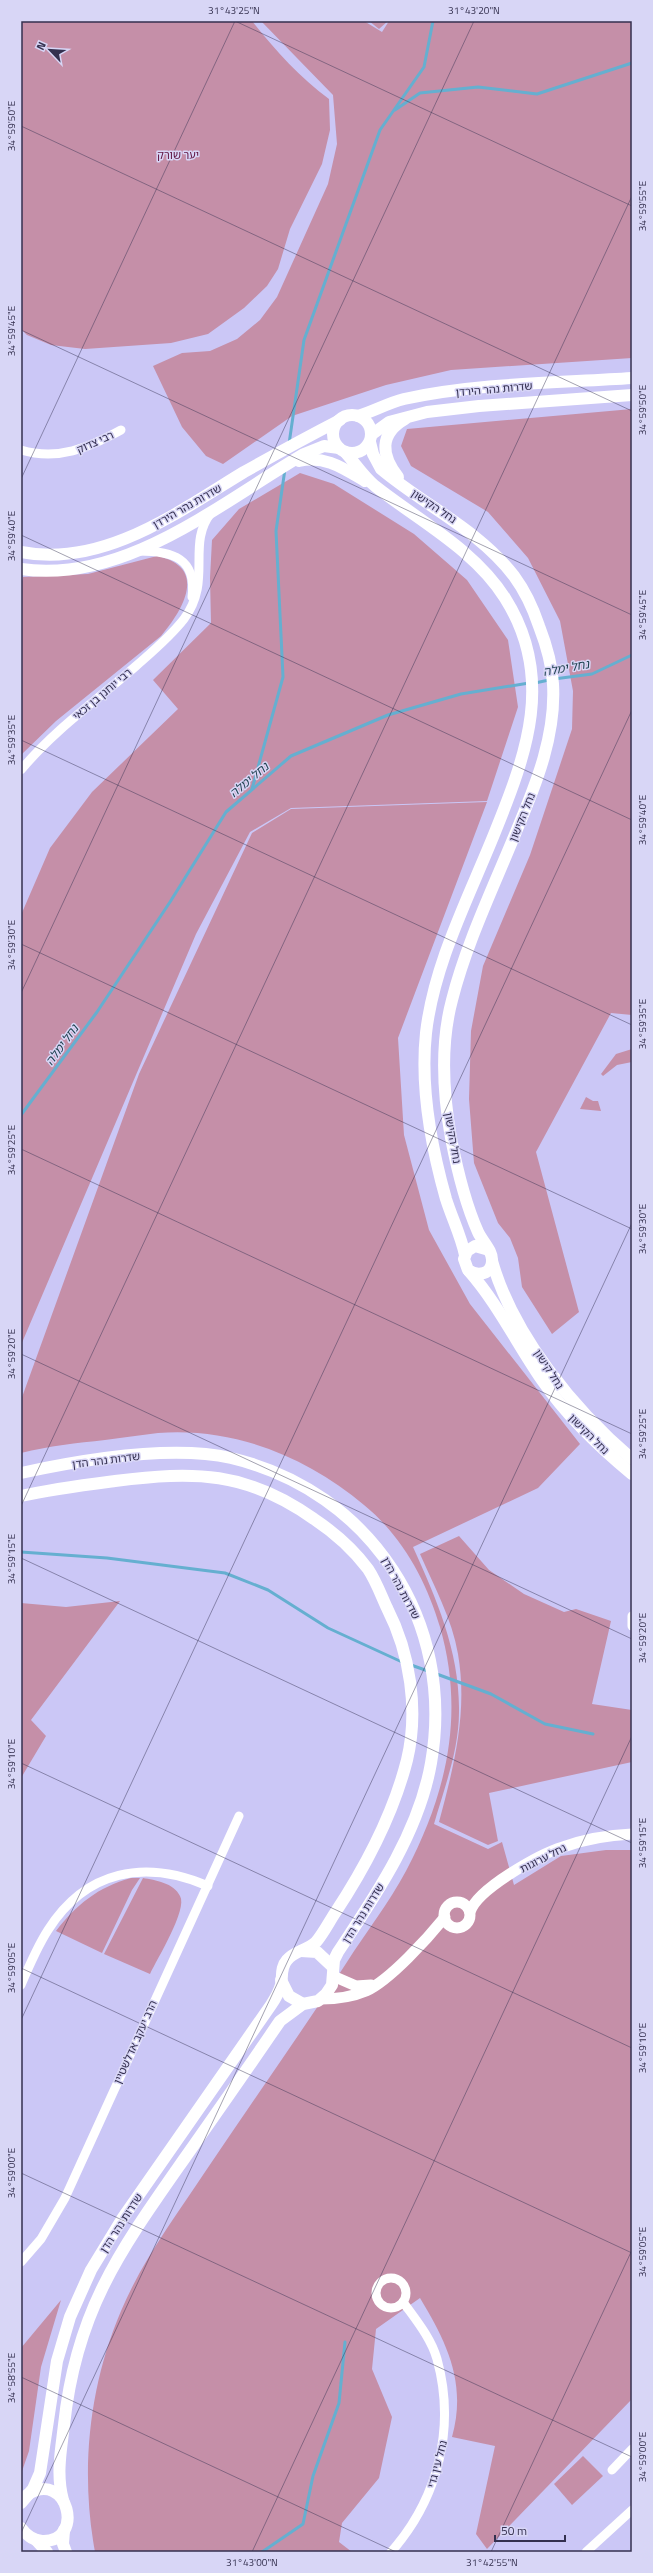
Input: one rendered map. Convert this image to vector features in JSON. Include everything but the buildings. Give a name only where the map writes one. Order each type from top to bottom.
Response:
[{"type":"main road","name":"שדרות נהר הירדן","points":[[358,416],[391,403],[425,396],[477,389],[632,378]]},
{"type":"main road","name":"שדרות נהר הירדן","points":[[370,439],[389,422],[412,415],[479,406],[632,395]]},
{"type":"main road","points":[[342,450],[362,450],[370,439],[368,424],[358,416],[349,415],[340,420],[333,434],[342,450],[373,484],[400,504]]},
{"type":"main road","points":[[408,488],[387,460],[385,445],[395,427],[412,415]]},
{"type":"main road","name":"שדרות נהר הירדן","points":[[21,552],[65,553],[109,544],[127,538],[173,515],[301,439],[340,420]]},
{"type":"main road","name":"נחל הקישון","points":[[370,439],[372,454],[381,468],[470,532],[493,552],[515,577],[530,603],[541,631],[553,684],[551,719],[544,757],[533,791],[462,967],[451,1002],[445,1039],[445,1091],[452,1144],[472,1215],[490,1255]]},
{"type":"main road","name":"שדרות נהר הירדן","points":[[21,568],[74,568],[113,560],[162,539],[317,448],[324,446],[342,450]]},
{"type":"main road","points":[[286,465],[306,460],[328,461],[349,471],[400,504]]},
{"type":"main road","name":"נחל הקישון","points":[[400,504],[463,552],[499,589],[520,632],[534,686],[532,717],[525,752],[510,795],[444,960],[432,998],[426,1031],[424,1072],[432,1140],[447,1201],[465,1255]]},
{"type":"main road","points":[[475,1246],[490,1255],[489,1269],[481,1274],[468,1270],[464,1263],[465,1255],[475,1246]]},
{"type":"main road","name":"נחל קישון","points":[[490,1255],[504,1295],[550,1372],[580,1410],[632,1459]]},
{"type":"main road","name":"נחל הקישון","points":[[468,1270],[487,1292],[558,1401],[584,1430],[632,1474]]},
{"type":"main road","name":"שדרות נהר הדן","points":[[21,1473],[50,1466],[162,1453],[199,1454],[230,1458],[261,1467],[308,1488],[363,1530],[389,1561],[421,1625],[429,1652],[435,1690],[431,1764],[418,1808],[398,1852],[375,1896],[338,1952],[331,1988],[320,1999],[303,2004],[280,2021],[135,2229],[105,2280],[85,2326],[69,2388],[59,2464],[60,2484],[63,2500],[68,2514],[64,2530],[63,2544],[66,2552]]},
{"type":"main road","name":"שדרות נהר הדן","points":[[21,1496],[57,1488],[166,1474],[227,1479],[255,1487],[296,1506],[346,1543],[369,1570],[399,1630],[405,1653],[411,1689],[408,1758],[395,1799],[355,1881],[315,1943],[300,1951],[285,1962],[281,1980],[271,2005],[122,2219],[91,2270],[63,2339],[53,2383],[41,2468],[35,2485],[24,2499]]},
{"type":"main road","points":[[300,1951],[317,1952],[333,1972]]},
{"type":"main road","points":[[281,1980],[289,1996],[303,2004]]},
{"type":"main road","name":"שדרות נהר הדן","points":[[24,2499],[34,2491],[46,2490],[57,2494],[63,2500]]},
{"type":"main road","points":[[26,2534],[52,2539],[64,2530]]},
{"type":"main road","points":[[26,2534],[47,2552]]},
{"type":"street","name":"רבי צדוק","points":[[21,450],[33,453],[60,455],[82,450],[121,430]]},
{"type":"street","name":"רבי יוחנן בן זכאי","points":[[21,770],[62,728],[164,642],[184,619],[198,589],[201,534],[215,508]]},
{"type":"street","name":"רבי יוחנן בן זכאי","points":[[137,551],[172,555],[186,565],[190,572],[193,590],[184,619]]},
{"type":"street","points":[[632,1616],[632,1626]]},
{"type":"street","name":"הרב יעקב אדלשטיין","points":[[21,2262],[41,2239],[61,2205],[239,1816]]},
{"type":"street","name":"נחל ערוגות","points":[[463,1903],[483,1894],[535,1861],[562,1847],[591,1839],[632,1834]]},
{"type":"street","points":[[21,1985],[49,1928],[63,1909],[80,1894],[97,1883],[116,1875],[147,1871],[188,1877],[208,1886]]},
{"type":"street","name":"נחל ערוגות","points":[[470,1912],[472,1906],[483,1894]]},
{"type":"street","points":[[419,1946],[440,1932],[467,1924],[470,1912],[463,1903],[457,1902],[450,1905],[445,1911],[447,1923],[454,1927]]},
{"type":"street","points":[[320,1999],[355,1995],[377,1984],[419,1946],[445,1917]]},
{"type":"street","points":[[333,1972],[356,1986],[377,1984]]},
{"type":"street","name":"נחל עין גדי","points":[[391,2552],[413,2522],[429,2494],[440,2459],[445,2431],[445,2400],[437,2359],[430,2341],[403,2302]]},
{"type":"street","points":[[612,2470],[632,2449]]},
{"type":"street","points":[[586,2552],[632,2510]]},
{"type":"green space","name":"יער שורק","points":[[21,21],[252,21],[288,63],[318,91],[329,99],[330,130],[322,164],[290,229],[278,269],[267,286],[244,308],[208,334],[171,343],[85,349],[51,345],[27,335],[21,329]]},
{"type":"green space","points":[[261,21],[364,21],[382,32],[389,21],[632,21],[632,358],[451,370],[386,385],[292,416],[223,464],[206,456],[182,427],[153,366],[182,353],[210,351],[237,339],[260,320],[277,297],[328,184],[337,144],[333,95]]},
{"type":"green space","points":[[369,21],[388,21],[379,29]]},
{"type":"green space","points":[[632,409],[632,1015],[611,1013],[536,1152],[579,1312],[552,1334],[522,1287],[518,1258],[510,1238],[498,1223],[474,1163],[469,1099],[471,1031],[483,966],[530,855],[572,729],[573,691],[560,621],[528,558],[488,512],[411,466],[401,446],[407,429]]},
{"type":"green space","points":[[300,473],[334,484],[414,534],[467,580],[508,640],[518,707],[487,801],[291,808],[250,832],[196,934],[21,1345],[21,915],[50,848],[92,792],[178,709],[153,680],[211,623],[210,578],[212,540],[239,509]]},
{"type":"green space","points":[[157,556],[173,561],[182,569],[187,579],[187,590],[183,602],[170,625],[161,636],[56,721],[21,755],[21,586],[23,577],[88,574]]},
{"type":"green space","points":[[487,802],[398,1038],[404,1135],[429,1230],[470,1304],[580,1444],[538,1488],[413,1547],[445,1627],[456,1669],[458,1690],[459,1712],[454,1755],[434,1824],[488,1849],[502,1842],[514,1885],[561,1856],[606,1850],[632,1850],[632,2399],[487,2549],[476,2534],[495,2446],[452,2437],[456,2417],[456,2381],[446,2348],[420,2298],[376,2329],[372,2369],[392,2417],[379,2478],[342,2523],[339,2542],[352,2552],[95,2552],[90,2521],[88,2491],[90,2429],[101,2369],[121,2311],[129,2293],[160,2240],[385,1906],[406,1871],[432,1812],[441,1782],[448,1752],[451,1722],[451,1691],[447,1659],[440,1627],[428,1592],[420,1576],[401,1545],[378,1517],[342,1488],[294,1460],[268,1449],[242,1440],[214,1435],[186,1432],[158,1433],[42,1448],[21,1453],[21,1400],[139,1074],[252,833],[291,809]]},
{"type":"green space","points":[[632,1049],[632,1062],[617,1065],[603,1076],[601,1074],[616,1054]]},
{"type":"green space","points":[[586,1097],[593,1101],[598,1101],[601,1111],[580,1109]]},
{"type":"green space","points":[[459,1536],[489,1570],[524,1594],[564,1612],[576,1609],[611,1621],[592,1704],[632,1710],[632,1762],[489,1793],[498,1841],[488,1845],[439,1822],[450,1780],[458,1739],[461,1676],[452,1628],[420,1554]]},
{"type":"green space","points":[[120,1601],[31,1720],[46,1736],[21,1778],[21,1603],[66,1607]]},
{"type":"green space","points":[[131,1878],[140,1878],[132,1890],[102,1953],[56,1931],[80,1905],[89,1898],[108,1886]]},
{"type":"green space","points":[[143,1878],[169,1885],[180,1896],[181,1902],[180,1912],[176,1922],[150,1974],[104,1954]]},
{"type":"green space","points":[[61,2300],[41,2367],[29,2451],[21,2474],[21,2348]]},
{"type":"green space","points":[[583,2456],[603,2476],[572,2505],[554,2484]]},
{"type":"waterway","points":[[289,444],[304,340],[380,130],[424,67],[433,21]]},
{"type":"waterway","points":[[395,110],[420,93],[478,87],[537,94],[632,63]]},
{"type":"waterway","points":[[252,789],[283,677],[276,531],[285,469]]},
{"type":"waterway","name":"נחל ימלה","points":[[554,679],[592,674],[632,655]]},
{"type":"waterway","name":"נחל ימלה","points":[[535,683],[549,680]]},
{"type":"waterway","name":"נחל ימלה","points":[[21,1115],[97,1012],[170,902],[226,812],[291,756],[388,715],[461,694],[529,683]]},
{"type":"waterway","points":[[21,1552],[107,1558],[225,1573],[268,1590],[328,1628],[402,1662]]},
{"type":"waterway","points":[[411,1665],[428,1671]]},
{"type":"waterway","points":[[434,1673],[491,1694],[545,1724],[593,1734]]},
{"type":"waterway","points":[[262,2552],[303,2524],[313,2476],[339,2403],[345,2342]]}]
